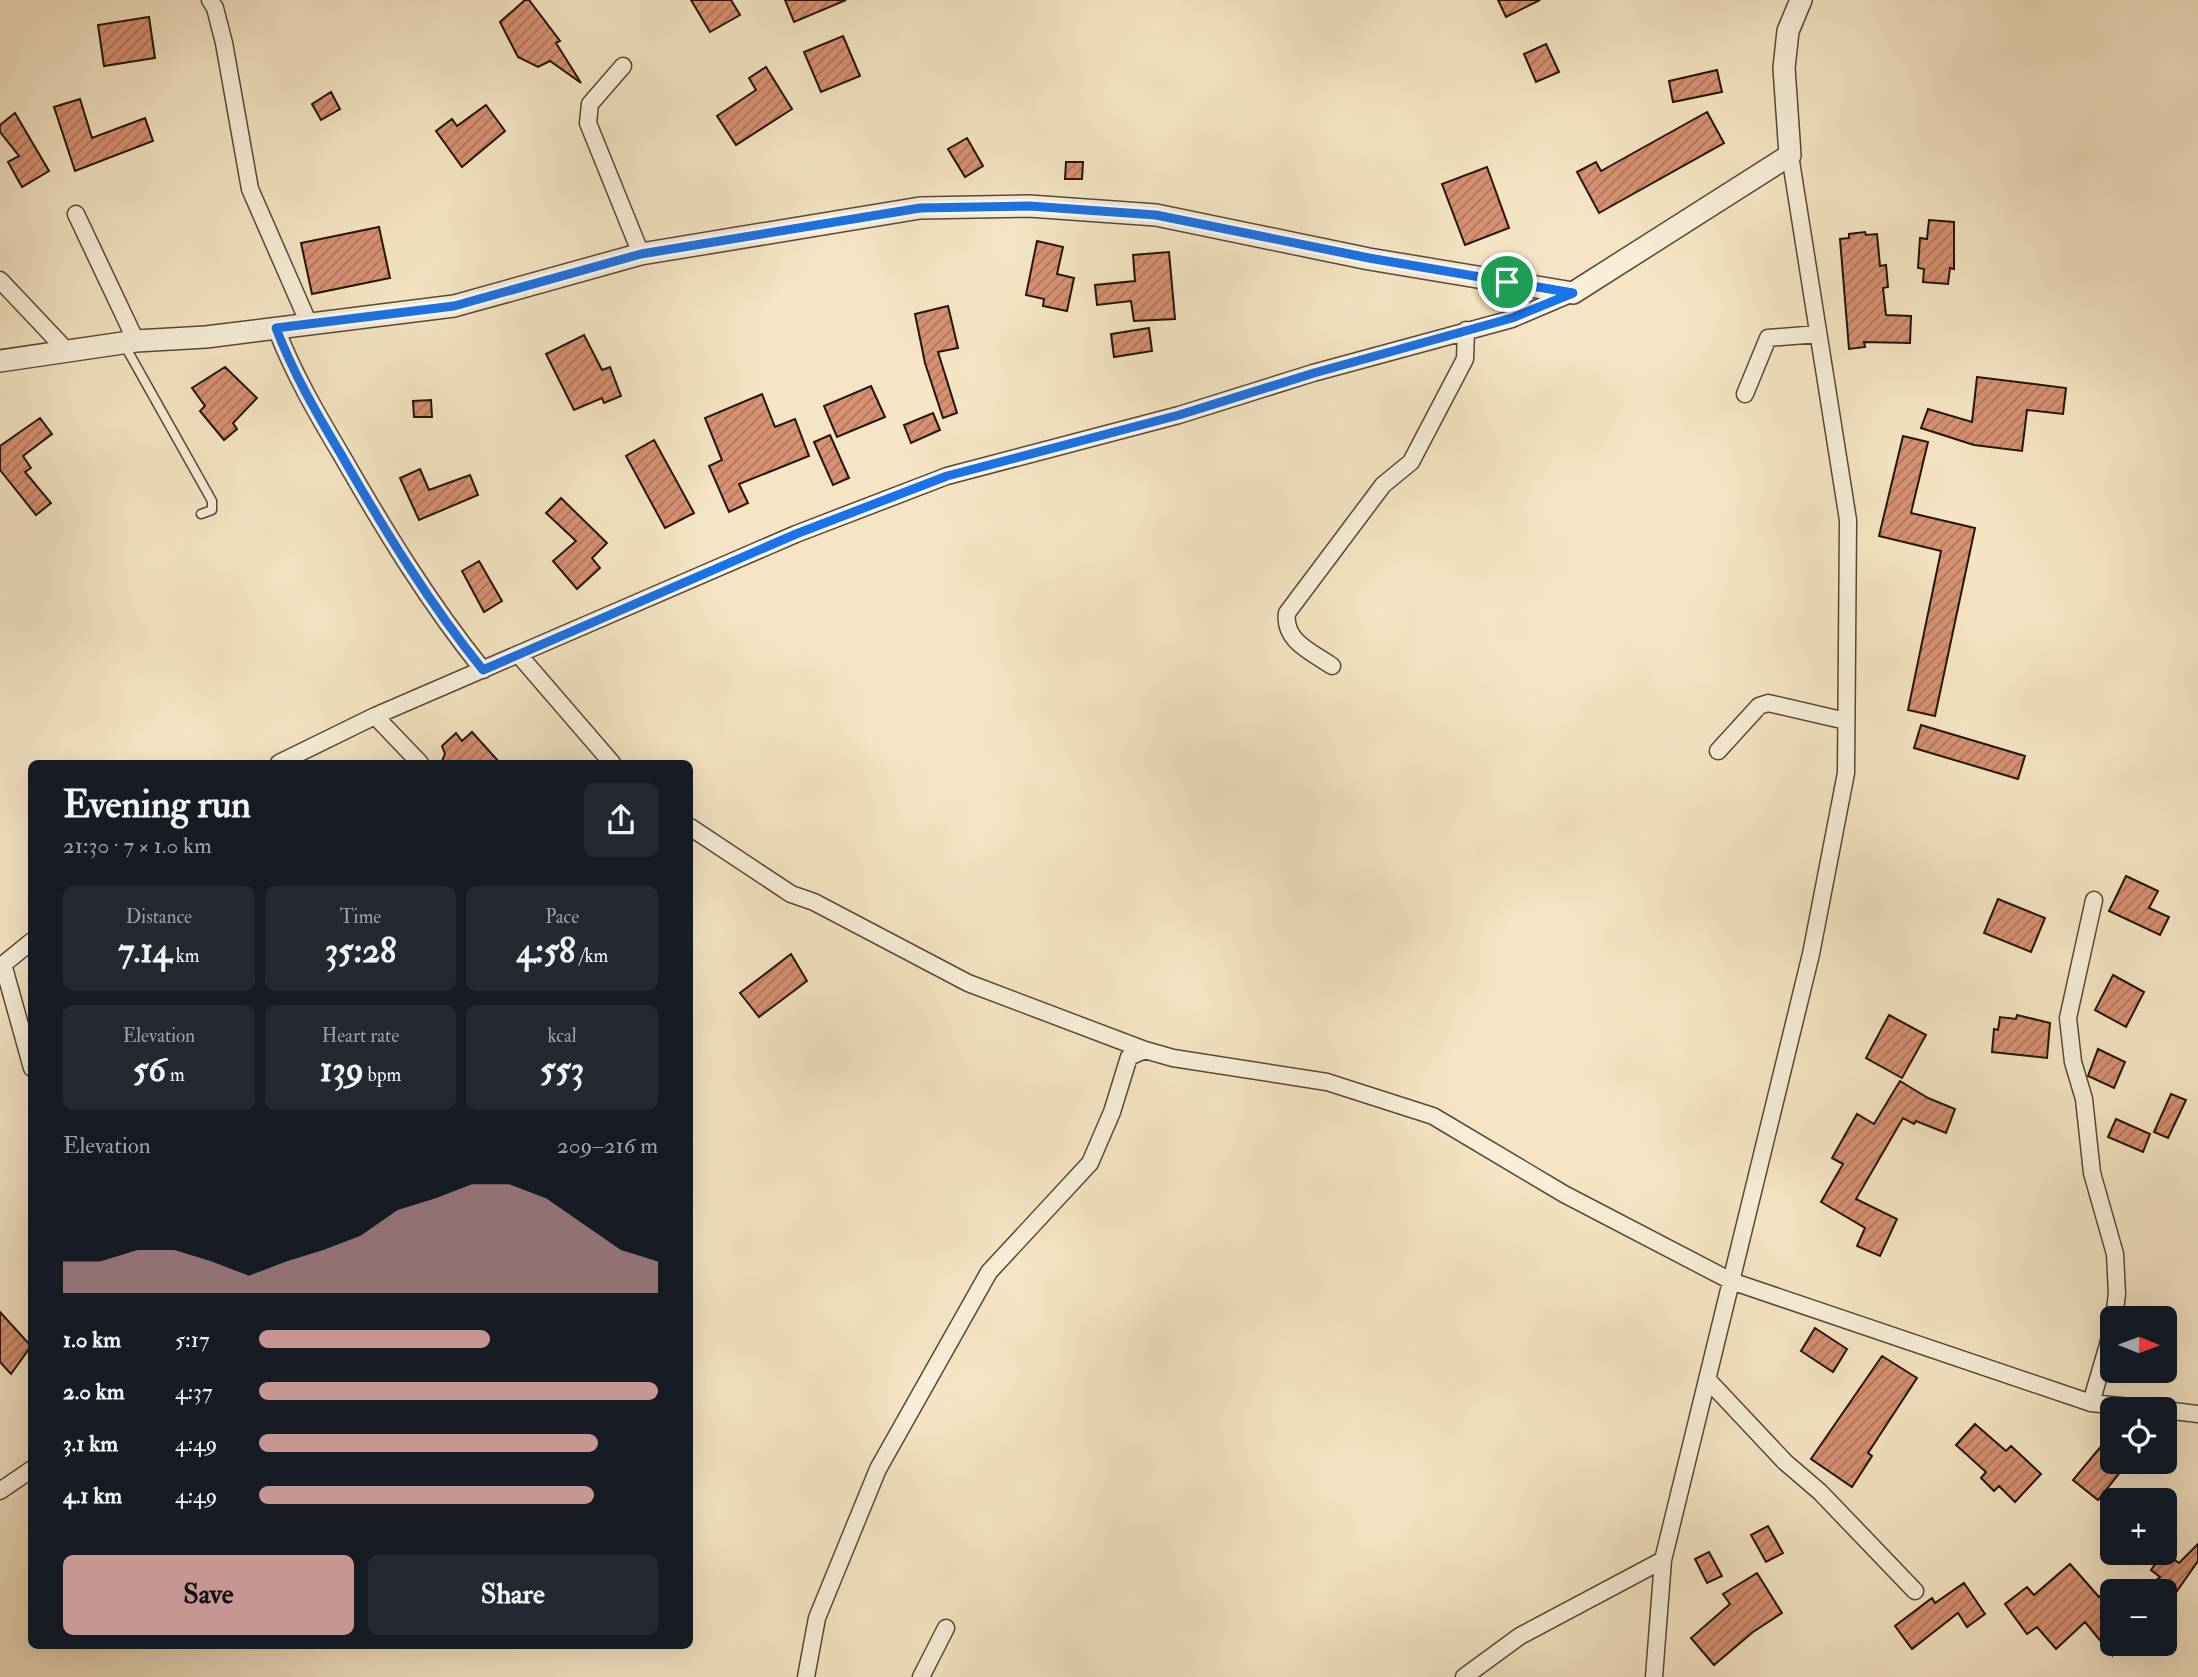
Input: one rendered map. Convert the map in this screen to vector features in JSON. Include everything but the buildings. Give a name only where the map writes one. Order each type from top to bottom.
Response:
[{"type":"street","points":[[210,0],[224,43],[250,189],[309,324]]},
{"type":"street","points":[[1654,1677],[1663,1560],[1811,954],[1846,773],[1848,520],[1790,155],[1784,68],[1788,31],[1801,0]]},
{"type":"street","points":[[623,66],[590,104],[588,123],[641,254]]},
{"type":"street","points":[[285,760],[375,716],[796,534],[947,476],[1179,415],[1512,318],[1573,293],[1790,155]]},
{"type":"street","points":[[0,361],[130,342],[206,337],[454,306],[641,254],[920,208],[1029,206],[1156,215],[1369,258],[1573,293]]},
{"type":"street","points":[[76,214],[130,342]]},
{"type":"street","points":[[0,279],[68,352]]},
{"type":"street","points":[[276,328],[289,363],[374,512],[428,599],[483,670]]},
{"type":"street","points":[[1332,666],[1292,638],[1285,626],[1287,613],[1383,485],[1411,462],[1465,359],[1466,330]]},
{"type":"street","points":[[1745,394],[1768,338],[1818,334]]},
{"type":"street","points":[[518,654],[609,760]]},
{"type":"street","points":[[1718,751],[1759,706],[1768,703],[1846,721]]},
{"type":"street","points":[[375,716],[417,760]]},
{"type":"street","points":[[693,829],[791,894],[814,902],[968,983],[1145,1050],[1173,1058],[1327,1082],[1433,1116],[1564,1195],[1731,1281],[2100,1404]]},
{"type":"street","points":[[2094,900],[2068,1018],[2073,1062],[2084,1099],[2092,1173],[2115,1254],[2116,1306]]},
{"type":"street","points":[[28,944],[1,966],[28,1055]]},
{"type":"street","points":[[806,1677],[817,1618],[878,1469],[989,1272],[1090,1163],[1112,1112],[1129,1057],[1145,1050]]},
{"type":"street","points":[[2091,1403],[2100,1372]]},
{"type":"street","points":[[1707,1379],[1785,1462],[1820,1492],[1915,1591]]},
{"type":"street","points":[[2177,1411],[2198,1414]]},
{"type":"street","points":[[0,1491],[28,1472]]},
{"type":"street","points":[[1464,1677],[1520,1636],[1663,1560]]},
{"type":"street","points":[[921,1677],[946,1628]]},
{"type":"lane","points":[[130,342],[212,501],[212,510],[201,514]]},
{"type":"route","points":[[1029,206],[1156,215],[1369,258],[1507,282],[1573,293],[1512,318],[1314,373],[1179,415],[947,476],[796,534],[650,600],[483,670],[428,599],[374,512],[289,363],[276,328],[454,306],[641,254],[920,208],[1029,206]]}]
